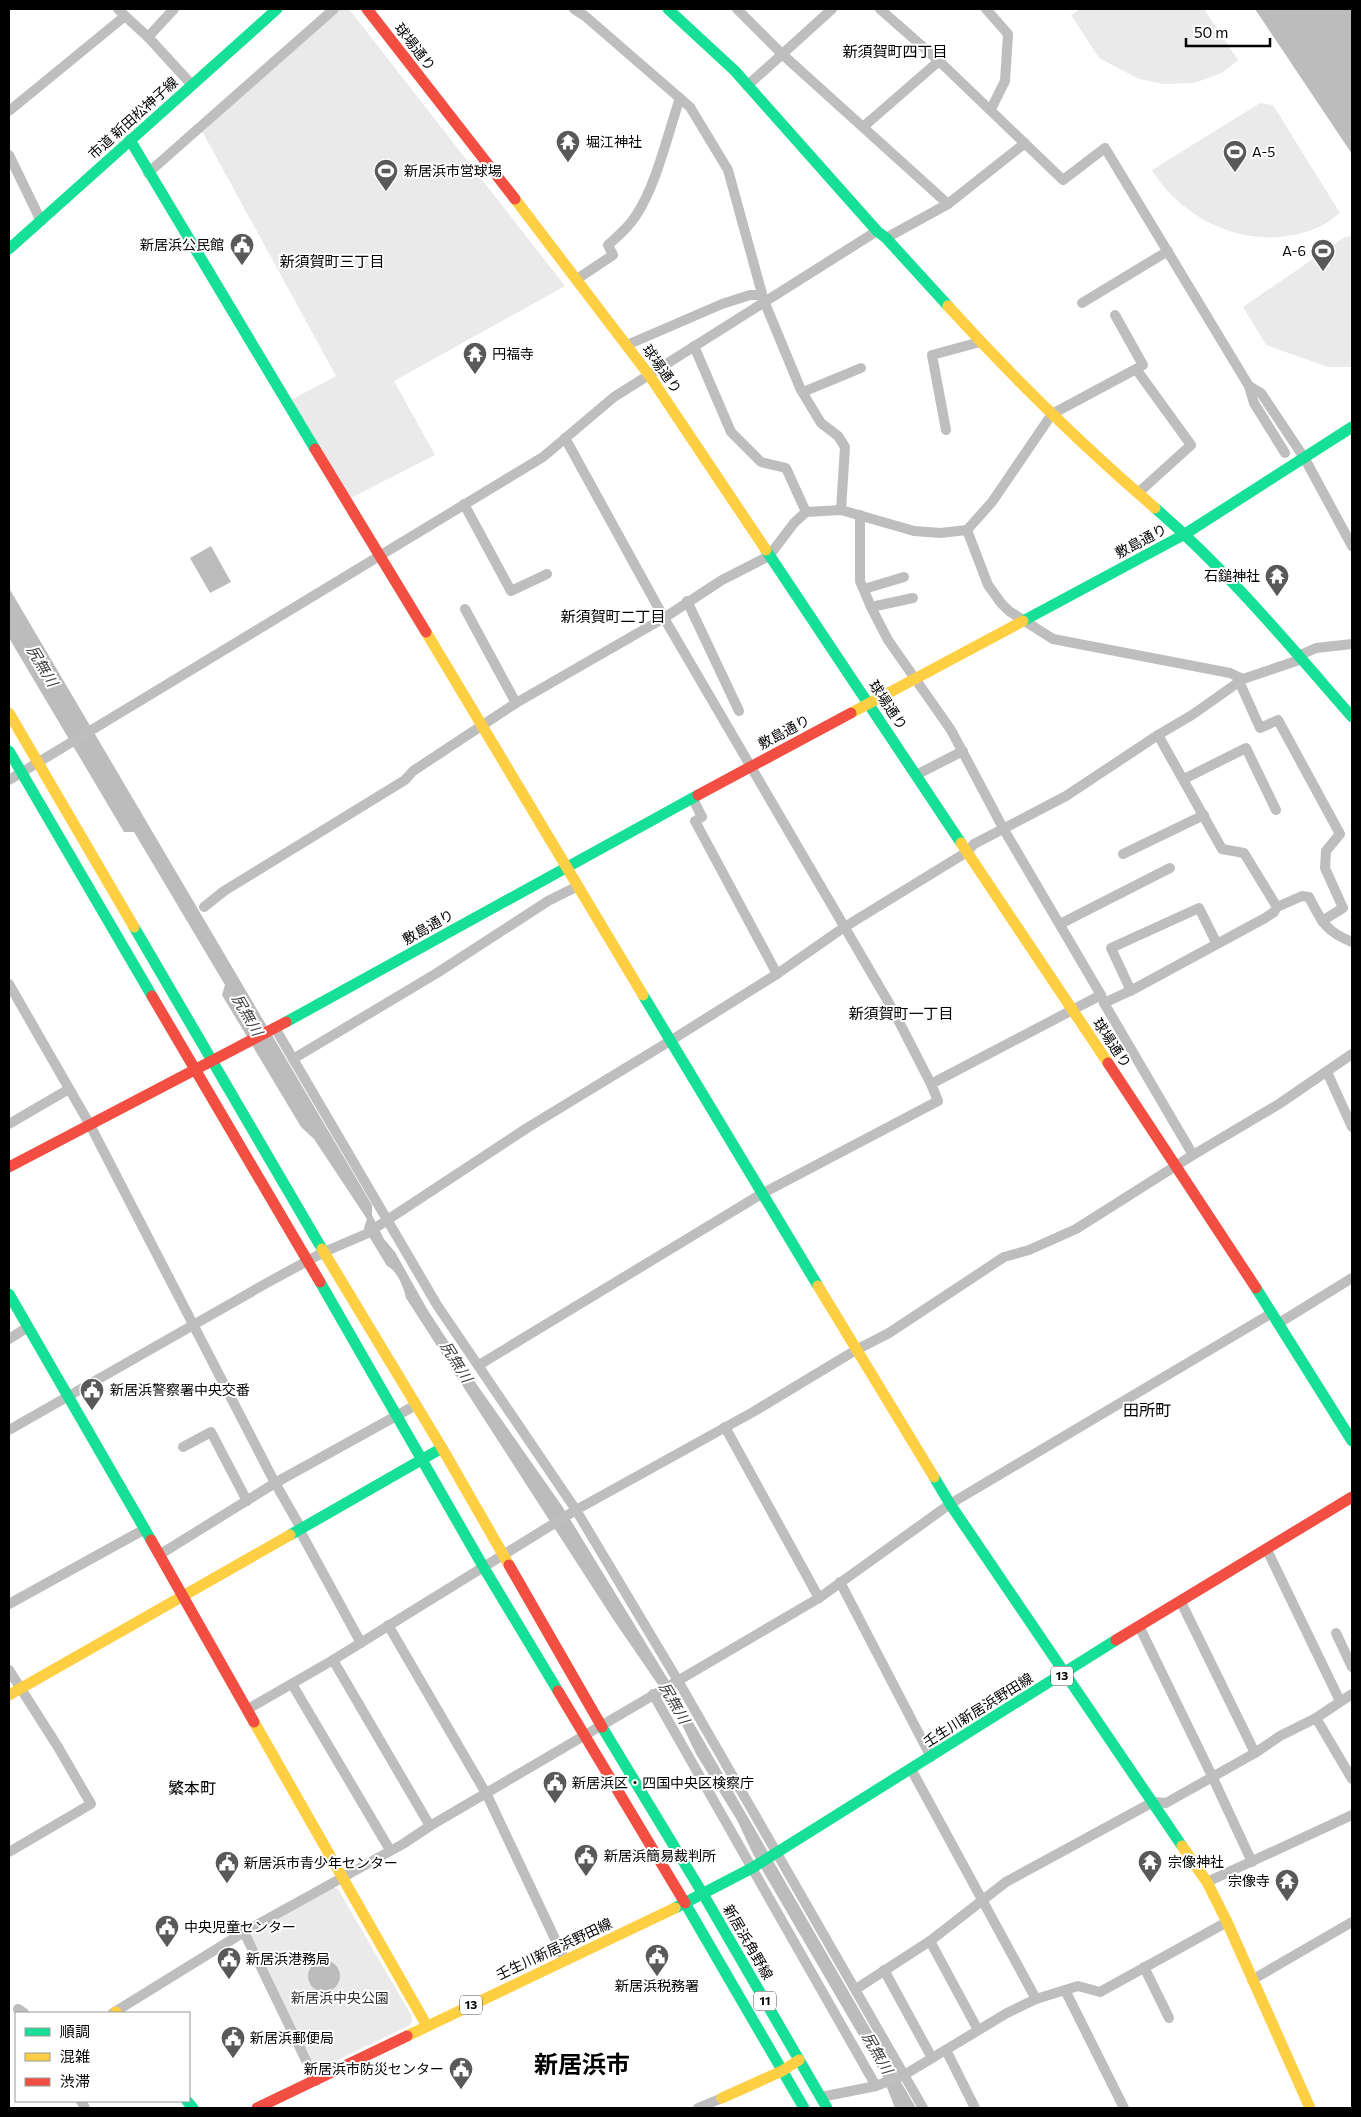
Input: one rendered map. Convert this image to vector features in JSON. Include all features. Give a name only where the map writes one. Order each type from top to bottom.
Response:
[{"type":"street","points":[[148,37],[174,9]]},
{"type":"street","name":"市道 新田松神子線","points":[[9,249],[277,9]]},
{"type":"street","points":[[148,173],[334,9]]},
{"type":"street","name":"球場通り","points":[[367,9],[578,279],[649,375],[1176,1166],[1276,1318],[1352,1441]]},
{"type":"street","points":[[574,9],[585,16],[690,107],[728,170],[763,298],[803,392],[821,423],[838,436],[845,447],[841,510]]},
{"type":"street","points":[[668,9],[735,71],[980,342],[1052,414],[1185,534],[1248,598],[1352,718]]},
{"type":"street","points":[[737,9],[782,54],[948,204]]},
{"type":"street","points":[[747,86],[832,9]]},
{"type":"street","points":[[880,9],[991,109],[1063,180],[1105,148],[1249,386],[1254,403],[1285,453]]},
{"type":"street","points":[[986,9],[1008,34],[1005,81],[991,109]]},
{"type":"street","points":[[9,111],[121,13],[148,37],[192,85]]},
{"type":"street","points":[[863,127],[939,61]]},
{"type":"street","points":[[578,279],[613,255],[608,244],[626,229],[636,216],[654,177],[680,98]]},
{"type":"street","points":[[130,140],[148,173],[380,554],[566,868],[950,1504],[1207,1882],[1227,1922],[1310,2108]]},
{"type":"street","points":[[9,780],[543,457],[614,396],[694,346],[763,298],[882,234],[948,204],[1025,143]]},
{"type":"street","points":[[9,154],[41,221]]},
{"type":"street","points":[[1082,303],[1168,251]]},
{"type":"street","points":[[627,344],[750,294],[763,298]]},
{"type":"street","points":[[204,907],[224,891],[405,780],[413,771],[482,724],[664,618],[687,601],[722,580],[769,556],[794,523],[806,512],[841,510],[914,531],[940,533],[967,530],[992,502],[1052,414],[1143,365],[1115,315]]},
{"type":"street","points":[[946,430],[932,355],[980,342]]},
{"type":"street","points":[[694,346],[731,432],[761,462],[786,468],[806,512]]},
{"type":"street","points":[[803,392],[861,368]]},
{"type":"street","points":[[1136,369],[1191,445],[1138,493]]},
{"type":"street","points":[[1249,386],[1261,393],[1306,458],[1352,546]]},
{"type":"street","name":"敷島通り","points":[[211,1060],[246,1043],[750,767],[1185,534],[1352,427]]},
{"type":"street","points":[[479,1365],[763,1193],[938,1101],[892,1010],[664,618],[565,438]]},
{"type":"street","points":[[464,504],[511,591],[547,574]]},
{"type":"street","points":[[860,515],[860,581],[888,640],[951,730],[1003,828],[1193,1155]]},
{"type":"street","points":[[967,530],[988,586],[1005,607],[1054,639],[1230,673],[1241,680],[1260,728],[1278,720],[1340,834],[1326,851],[1325,868],[1343,908],[1322,921]]},
{"type":"street","points":[[864,589],[904,577]]},
{"type":"street","points":[[871,607],[913,598]]},
{"type":"street","points":[[687,601],[739,711]]},
{"type":"street","points":[[465,610],[516,703]]},
{"type":"street","points":[[9,1430],[193,1324],[324,1252],[366,1234],[527,1128],[777,974],[843,928],[966,852],[974,844],[1066,796],[1241,680],[1300,658],[1316,648],[1352,644]]},
{"type":"street","name":"新居浜角野線","points":[[9,714],[324,1252],[442,1448],[602,1727],[703,1894],[827,2108]]},
{"type":"street","points":[[1158,735],[1222,849],[1244,853],[1276,907]]},
{"type":"street","points":[[1184,779],[1246,748],[1276,810]]},
{"type":"street","points":[[9,751],[196,1069],[484,1568],[685,1903]]},
{"type":"street","points":[[916,775],[963,751]]},
{"type":"street","points":[[693,799],[702,817],[695,821],[777,974]]},
{"type":"street","points":[[1123,854],[1204,815]]},
{"type":"street","points":[[68,854],[87,845]]},
{"type":"street","points":[[1060,924],[1170,868]]},
{"type":"street","points":[[293,1059],[437,973],[548,901],[578,886]]},
{"type":"street","points":[[931,1084],[1072,1009],[1130,991],[1265,918],[1274,912],[1276,907],[1302,896],[1309,897],[1322,921],[1335,934],[1352,942]]},
{"type":"street","points":[[1130,991],[1111,948],[1199,908],[1217,944]]},
{"type":"street","points":[[9,984],[90,1125],[275,1484],[361,1643]]},
{"type":"street","points":[[273,1028],[293,1059],[384,1222],[574,1511],[675,1680],[775,1855],[856,1989],[923,2108]]},
{"type":"street","points":[[248,1709],[361,1643],[574,1511],[889,1333],[1004,1257],[1029,1250],[1076,1229],[1193,1155],[1279,1104],[1352,1054]]},
{"type":"street","points":[[9,1167],[211,1060]]},
{"type":"street","points":[[1327,1072],[1352,1127]]},
{"type":"street","points":[[9,1124],[69,1089]]},
{"type":"street","points":[[117,2012],[244,1932],[404,1844],[430,1826],[602,1727],[675,1680],[818,1598],[950,1504],[1276,1318],[1352,1278]]},
{"type":"street","points":[[9,1294],[344,1877],[427,2026]]},
{"type":"street","points":[[9,1339],[28,1327]]},
{"type":"street","points":[[159,1554],[275,1484],[416,1405]]},
{"type":"street","points":[[725,1427],[818,1598]]},
{"type":"street","points":[[182,1447],[211,1432],[247,1501]]},
{"type":"street","points":[[9,1695],[442,1448]]},
{"type":"street","name":"壬生川新居浜野田線","points":[[775,1855],[1139,1626],[1352,1497]]},
{"type":"street","points":[[9,1604],[145,1529]]},
{"type":"street","points":[[1267,1550],[1340,1701]]},
{"type":"street","points":[[840,1582],[931,1757]]},
{"type":"street","points":[[1181,1602],[1255,1753]]},
{"type":"street","points":[[388,1626],[487,1794],[565,1960]]},
{"type":"street","points":[[1139,1626],[1252,1862]]},
{"type":"street","points":[[1336,1633],[1352,1667]]},
{"type":"street","points":[[333,1660],[430,1826]]},
{"type":"street","points":[[9,1670],[58,1747],[90,1804],[9,1852]]},
{"type":"street","points":[[292,1684],[390,1850]]},
{"type":"street","points":[[654,1693],[878,2085]]},
{"type":"street","points":[[856,1989],[930,1941],[1006,1882],[1153,1802],[1166,1803],[1255,1753],[1280,1736],[1316,1718],[1352,1694]]},
{"type":"street","points":[[1316,1718],[1352,1779]]},
{"type":"street","points":[[911,1769],[1036,1999]]},
{"type":"street","points":[[1207,1882],[1352,1815]]},
{"type":"street","name":"13","points":[[753,1867],[775,1855]]},
{"type":"street","name":"壬生川新居浜野田線","points":[[257,2108],[685,1903],[753,1867]]},
{"type":"street","name":"11","points":[[685,1903],[804,2108]]},
{"type":"street","points":[[821,2097],[878,2085],[903,2075],[1007,2013],[1036,1999],[1078,1986],[1100,1992],[1227,1922]]},
{"type":"street","points":[[1252,1980],[1352,1922]]},
{"type":"street","points":[[244,1932],[316,2081]]},
{"type":"street","points":[[930,1941],[978,2030]]},
{"type":"street","points":[[1144,1967],[1169,2018]]},
{"type":"street","points":[[884,1970],[932,2058]]},
{"type":"street","points":[[1065,1990],[1124,2108]]},
{"type":"street","points":[[946,2050],[975,2108]]},
{"type":"street","points":[[698,2108],[782,2071],[799,2060]]},
{"type":"green space","points":[[338,9],[349,9],[565,286],[394,381],[435,455],[351,498],[291,400],[336,376],[202,131]]},
{"type":"green space","points":[[1080,9],[1204,9],[1238,60],[1222,73],[1194,83],[1164,84],[1139,79],[1099,58],[1071,15]]},
{"type":"green space","name":"A-5","points":[[1260,103],[1273,105],[1340,213],[1324,225],[1298,234],[1274,237],[1250,236],[1226,230],[1204,220],[1184,206],[1167,190],[1152,170]]},
{"type":"green space","name":"A-6","points":[[1352,236],[1352,367],[1328,367],[1266,345],[1243,307],[1345,237]]},
{"type":"green space","name":"新居浜中央公園","points":[[332,1887],[338,1889],[411,2015],[412,2022],[410,2025],[319,2069],[315,2067],[251,1935]]},
{"type":"water","points":[[1255,9],[1352,9],[1352,154]]},
{"type":"water","points":[[211,546],[231,582],[210,593],[190,558]]},
{"type":"water","name":"尻無川","points":[[9,588],[372,1205],[372,1215],[384,1239],[395,1252],[427,1309],[468,1372],[562,1506],[672,1686],[916,2108],[895,2108],[882,2075],[753,1854],[737,1820],[696,1754],[674,1708],[613,1619],[406,1298],[397,1275],[387,1266],[364,1228],[367,1219],[314,1139],[301,1127],[222,995],[225,985],[134,832],[124,832],[9,638]]},
{"type":"water","points":[[324,1960],[330,1961],[335,1965],[339,1970],[339,1982],[335,1987],[330,1991],[324,1992],[318,1991],[313,1987],[309,1982],[308,1976],[309,1970],[313,1965],[318,1961]]},
{"type":"traffic: fast","points":[[9,249],[277,9]]},
{"type":"traffic: fast","points":[[668,9],[735,71],[877,231],[886,238],[948,306]]},
{"type":"traffic: fast","points":[[130,140],[315,449]]},
{"type":"traffic: fast","points":[[1023,621],[1185,534],[1352,427]]},
{"type":"traffic: fast","points":[[1155,508],[1233,583],[1352,717]]},
{"type":"traffic: fast","points":[[766,550],[961,843]]},
{"type":"traffic: fast","points":[[9,751],[152,996]]},
{"type":"traffic: fast","points":[[286,1022],[698,795]]},
{"type":"traffic: fast","points":[[134,927],[322,1249]]},
{"type":"traffic: fast","points":[[643,995],[818,1286]]},
{"type":"traffic: fast","points":[[320,1282],[484,1568],[558,1691]]},
{"type":"traffic: fast","points":[[1256,1288],[1352,1441]]},
{"type":"traffic: fast","points":[[9,1294],[151,1540]]},
{"type":"traffic: fast","points":[[290,1535],[442,1448]]},
{"type":"traffic: fast","points":[[934,1477],[950,1504],[1182,1846]]},
{"type":"traffic: fast","points":[[675,1908],[752,1868],[1116,1640]]},
{"type":"traffic: fast","points":[[602,1727],[703,1894]]},
{"type":"traffic: fast","points":[[703,1894],[827,2108]]},
{"type":"traffic: fast","points":[[685,1903],[804,2108]]},
{"type":"traffic: fast","points":[[188,2102],[193,2108]]},
{"type":"traffic: slow","points":[[515,199],[649,375],[766,550]]},
{"type":"traffic: slow","points":[[948,306],[1048,410],[1155,508]]},
{"type":"traffic: slow","points":[[851,713],[1023,621]]},
{"type":"traffic: slow","points":[[426,632],[643,995]]},
{"type":"traffic: slow","points":[[9,713],[134,927]]},
{"type":"traffic: slow","points":[[961,843],[1108,1063]]},
{"type":"traffic: slow","points":[[322,1249],[442,1448],[509,1565]]},
{"type":"traffic: slow","points":[[818,1286],[934,1477]]},
{"type":"traffic: slow","points":[[9,1695],[290,1535]]},
{"type":"traffic: slow","points":[[254,1722],[427,2026]]},
{"type":"traffic: slow","points":[[1182,1846],[1207,1882],[1227,1922],[1310,2108]]},
{"type":"traffic: slow","points":[[407,2036],[675,1908]]},
{"type":"traffic: slow","points":[[722,2098],[782,2071],[799,2060]]},
{"type":"traffic: jam","points":[[367,9],[515,199]]},
{"type":"traffic: jam","points":[[315,449],[426,632]]},
{"type":"traffic: jam","points":[[698,795],[851,713]]},
{"type":"traffic: jam","points":[[152,996],[320,1282]]},
{"type":"traffic: jam","points":[[9,1167],[286,1022]]},
{"type":"traffic: jam","points":[[1108,1063],[1256,1288]]},
{"type":"traffic: jam","points":[[1116,1640],[1352,1497]]},
{"type":"traffic: jam","points":[[151,1540],[254,1722]]},
{"type":"traffic: jam","points":[[509,1565],[602,1727]]},
{"type":"traffic: jam","points":[[558,1691],[685,1903]]},
{"type":"traffic: jam","points":[[257,2108],[407,2036]]},
{"type":"place","name":"堀江神社","points":[[568,163]]},
{"type":"place","name":"A-5","points":[[1235,173]]},
{"type":"place","name":"新居浜市営球場","points":[[386,192]]},
{"type":"place","name":"新居浜公民館","points":[[242,266]]},
{"type":"place","name":"A-6","points":[[1323,272]]},
{"type":"place","name":"円福寺","points":[[475,375]]},
{"type":"place","name":"石鎚神社","points":[[1277,597]]},
{"type":"place","name":"新居浜警察署中央交番","points":[[92,1411]]},
{"type":"place","name":"新居浜区・四国中央区検察庁","points":[[555,1804]]},
{"type":"place","name":"新居浜簡易裁判所","points":[[586,1877]]},
{"type":"place","name":"宗像神社","points":[[1150,1883]]},
{"type":"place","name":"新居浜市青少年センター","points":[[227,1884]]},
{"type":"place","name":"宗像寺","points":[[1287,1902]]},
{"type":"place","name":"中央児童センター","points":[[167,1948]]},
{"type":"place","name":"新居浜税務署","points":[[657,1977]]},
{"type":"place","name":"新居浜港務局","points":[[229,1980]]},
{"type":"place","name":"新居浜郵便局","points":[[233,2059]]},
{"type":"place","name":"新居浜市防災センター","points":[[461,2090]]},
{"type":"district","name":"新須賀町四丁目","points":[[895,52]]},
{"type":"district","name":"新須賀町三丁目","points":[[332,262]]},
{"type":"district","name":"新須賀町二丁目","points":[[613,617]]},
{"type":"district","name":"新須賀町一丁目","points":[[901,1014]]},
{"type":"district","name":"田所町","points":[[1147,1410]]},
{"type":"district","name":"繁本町","points":[[192,1788]]},
{"type":"district","name":"新居浜市","points":[[582,2065]]}]
